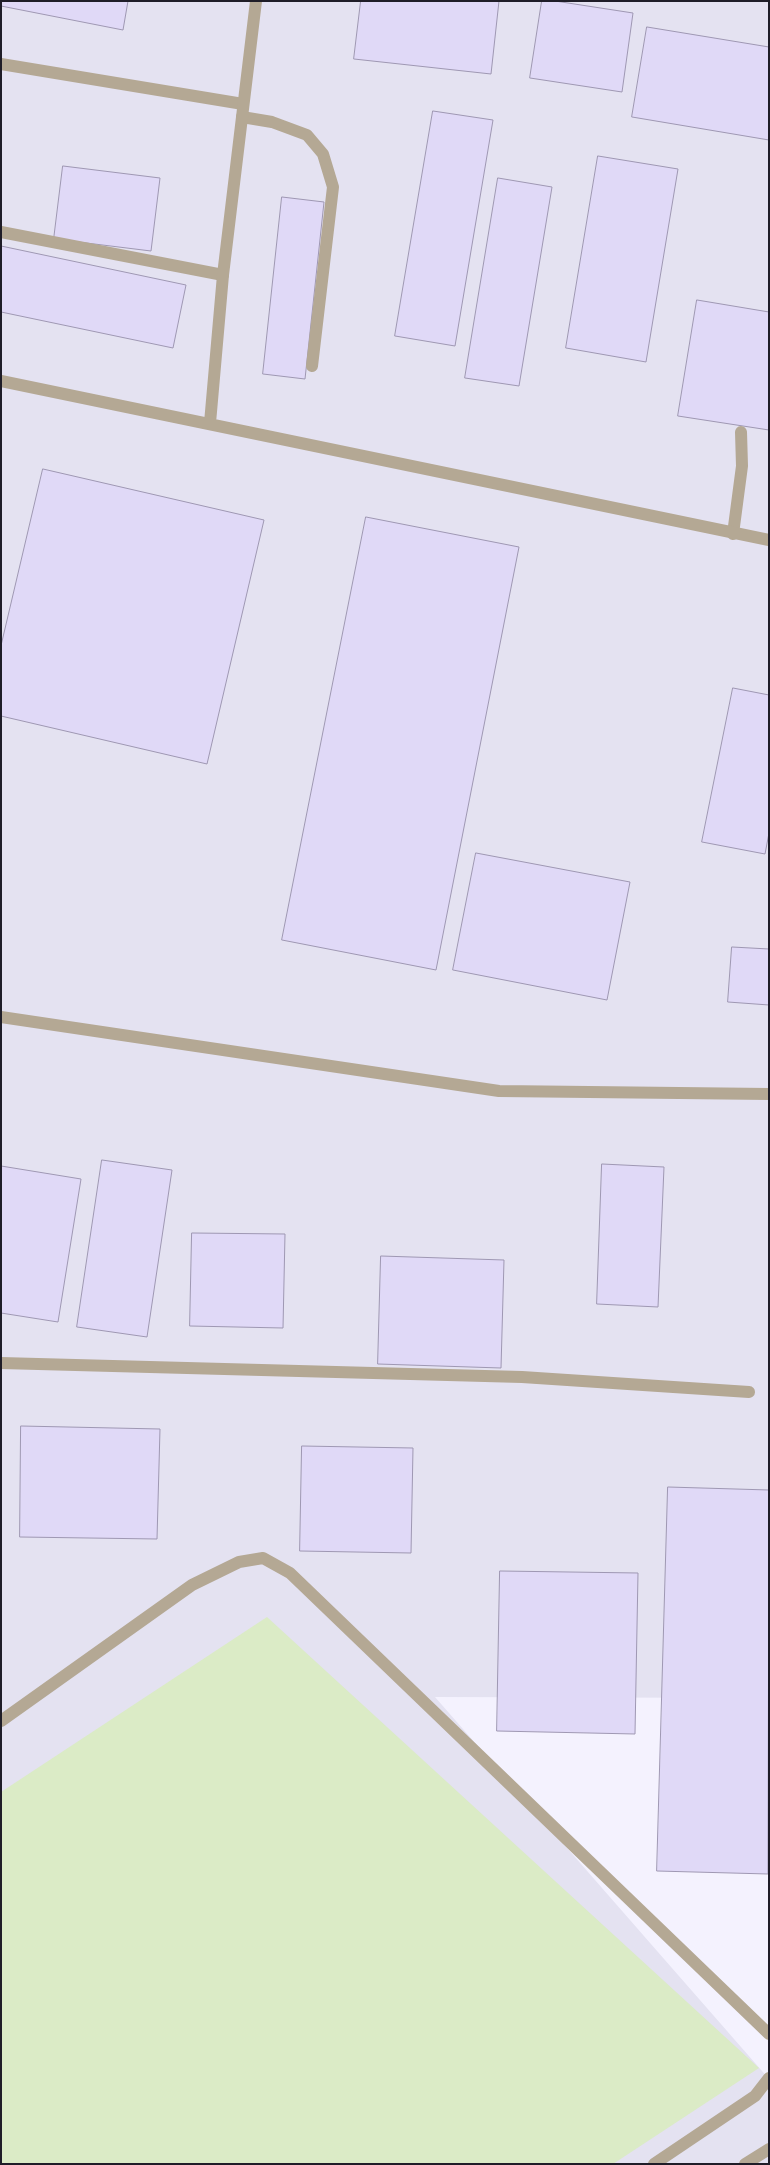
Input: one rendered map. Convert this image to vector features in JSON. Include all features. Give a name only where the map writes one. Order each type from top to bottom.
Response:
[{"type":"street","points":[[210,423],[223,275],[256,1]]},
{"type":"street","points":[[1,64],[243,104]]},
{"type":"street","points":[[242,117],[272,122],[307,134],[323,154],[333,187],[312,366]]},
{"type":"street","points":[[1,232],[223,275]]},
{"type":"street","points":[[1,381],[210,423],[733,534],[769,540]]},
{"type":"street","points":[[733,534],[742,466],[742,432]]},
{"type":"street","points":[[1,1017],[499,1091],[769,1094]]},
{"type":"street","points":[[1,1363],[522,1377],[749,1392]]},
{"type":"street","points":[[1,1721],[192,1585],[238,1562],[263,1558],[290,1573],[769,2034]]},
{"type":"street","points":[[654,2164],[755,2096],[769,2078]]},
{"type":"street","points":[[745,2164],[769,2149]]},
{"type":"shaded area","points":[[1,1],[769,1],[769,1698],[435,1697],[769,2079],[769,2164],[1,2164]]},
{"type":"green space","points":[[267,1617],[759,2068],[613,2164],[1,2164],[1,1792]]},
{"type":"building","points":[[1,1],[128,1],[123,30],[1,6]]},
{"type":"building","points":[[361,1],[499,1],[491,74],[354,59]]},
{"type":"building","points":[[542,1],[555,1],[633,13],[622,92],[530,78]]},
{"type":"building","points":[[647,27],[769,47],[769,140],[632,117]]},
{"type":"building","points":[[433,111],[493,120],[455,346],[395,336]]},
{"type":"building","points":[[598,156],[678,169],[646,362],[566,348]]},
{"type":"building","points":[[63,166],[160,178],[151,251],[54,239]]},
{"type":"building","points":[[498,178],[552,187],[519,386],[465,378]]},
{"type":"building","points":[[282,197],[324,202],[305,379],[263,374]]},
{"type":"building","points":[[1,246],[186,285],[173,348],[1,312]]},
{"type":"building","points":[[697,300],[769,312],[769,430],[678,416]]},
{"type":"building","points":[[43,469],[264,520],[207,764],[1,716],[1,646]]},
{"type":"building","points":[[366,517],[519,547],[436,970],[282,940]]},
{"type":"building","points":[[733,688],[769,695],[769,833],[765,854],[702,842]]},
{"type":"building","points":[[476,853],[630,882],[607,1000],[453,970]]},
{"type":"building","points":[[732,947],[769,949],[769,1005],[728,1002]]},
{"type":"building","points":[[102,1160],[172,1170],[147,1337],[77,1327]]},
{"type":"building","points":[[602,1164],[664,1167],[658,1307],[597,1304]]},
{"type":"building","points":[[1,1166],[81,1179],[58,1322],[1,1313]]},
{"type":"building","points":[[192,1233],[285,1234],[283,1328],[190,1326]]},
{"type":"building","points":[[381,1256],[504,1260],[501,1368],[378,1364]]},
{"type":"building","points":[[21,1426],[160,1429],[157,1539],[20,1537]]},
{"type":"building","points":[[302,1446],[413,1448],[411,1553],[300,1551]]},
{"type":"building","points":[[668,1487],[769,1490],[768,1874],[657,1871]]},
{"type":"building","points":[[500,1571],[638,1573],[635,1734],[497,1731]]}]
